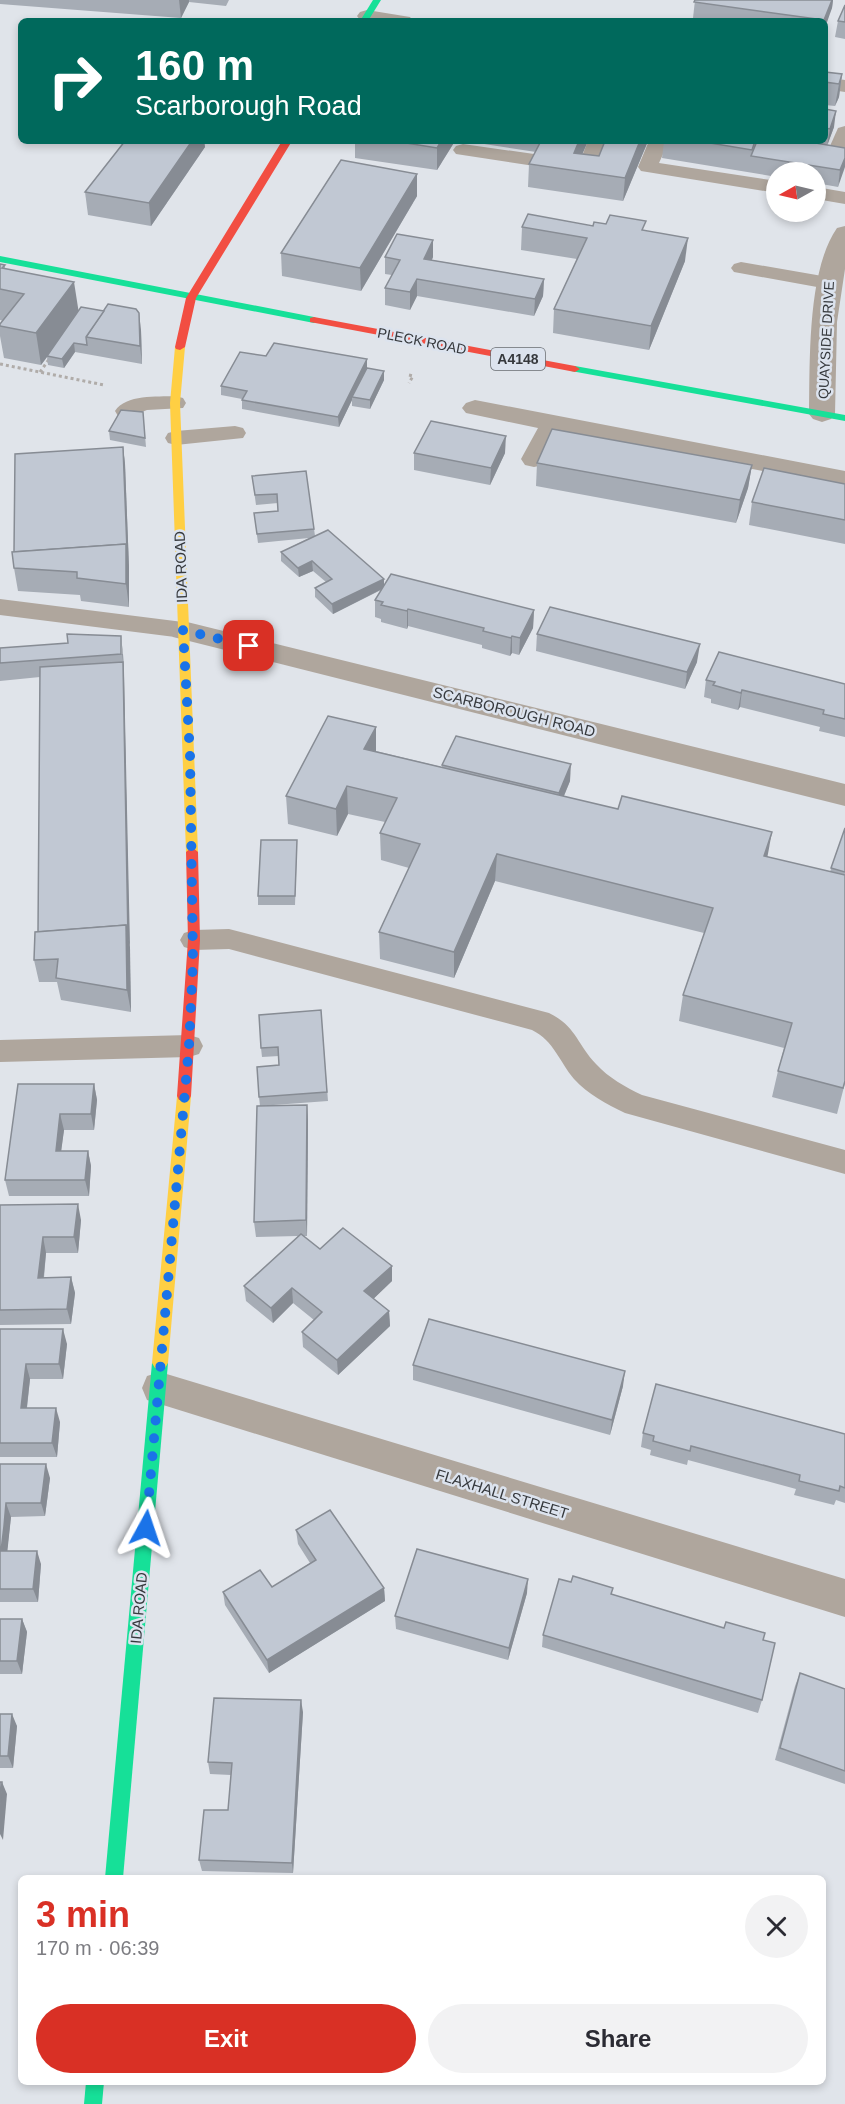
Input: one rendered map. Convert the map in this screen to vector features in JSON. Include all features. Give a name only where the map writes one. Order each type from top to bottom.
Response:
[{"type":"main road","name":"IDA ROAD","points":[[114,1875],[160,1388],[189,1046],[194,940],[190,755],[176,438],[180,352],[191,298],[285,144]]},
{"type":"main road","name":"PLECK ROAD","points":[[0,259],[191,298],[834,416]]},
{"type":"main road","points":[[93,2104],[95,2085]]},
{"type":"street","points":[[370,12],[392,18]]},
{"type":"street","points":[[828,83],[845,86]]},
{"type":"street","name":"QUAYSIDE DRIVE","points":[[834,416],[822,369],[828,283],[834,257],[845,233]]},
{"type":"street","points":[[475,408],[845,479]]},
{"type":"street","points":[[534,459],[553,424]]},
{"type":"street","name":"SCARBOROUGH ROAD","points":[[183,630],[845,795]]},
{"type":"street","name":"FLAXHALL STREET","points":[[160,1388],[845,1598]]},
{"type":"lane","points":[[578,166],[586,168],[597,144]]},
{"type":"lane","points":[[657,144],[643,166],[766,185]]},
{"type":"lane","points":[[814,151],[826,144]]},
{"type":"lane","points":[[463,150],[542,161]]},
{"type":"lane","points":[[826,195],[845,198]]},
{"type":"lane","points":[[741,268],[828,283]]},
{"type":"lane","points":[[126,411],[144,404],[176,403]]},
{"type":"lane","points":[[176,438],[235,433]]},
{"type":"lane","points":[[0,607],[183,630]]},
{"type":"lane","points":[[194,940],[228,939],[539,1021],[555,1028],[585,1071],[608,1092],[635,1105],[845,1162]]},
{"type":"lane","points":[[0,1051],[189,1046]]},
{"type":"path","points":[[40,372],[53,354]]},
{"type":"path","points":[[0,364],[109,386]]},
{"type":"building","points":[[695,0],[832,0],[825,18],[810,18],[694,2]]},
{"type":"building","points":[[845,5],[845,22],[838,21]]},
{"type":"building","points":[[828,72],[842,74],[839,84],[828,82]]},
{"type":"building","points":[[828,110],[836,111],[830,129],[828,129]]},
{"type":"building","points":[[123,144],[190,144],[149,203],[85,192]]},
{"type":"building","points":[[412,144],[439,144],[437,148]]},
{"type":"building","points":[[539,144],[578,144],[574,153],[599,156],[604,144],[639,144],[625,178],[529,164]]},
{"type":"building","points":[[716,144],[754,144],[752,150]]},
{"type":"building","points":[[756,144],[822,144],[845,148],[845,158],[840,170],[826,168],[826,162],[789,162],[751,156]]},
{"type":"building","points":[[341,160],[417,174],[360,268],[281,253]]},
{"type":"building","points":[[528,214],[593,226],[594,222],[606,224],[610,215],[646,221],[642,230],[688,238],[651,326],[554,309],[587,238],[522,227]]},
{"type":"building","points":[[397,234],[433,240],[424,259],[544,279],[535,299],[417,279],[410,292],[385,288],[400,260],[385,257]]},
{"type":"building","points":[[0,264],[5,265],[2,268],[74,282],[36,333],[0,326],[24,294],[0,289]]},
{"type":"building","points":[[108,304],[136,309],[139,313],[140,346],[86,337]]},
{"type":"building","points":[[81,307],[104,311],[86,337],[87,345],[74,343],[62,359],[47,356]]},
{"type":"building","points":[[274,343],[367,359],[338,417],[242,400],[247,391],[221,386],[240,352],[266,356]]},
{"type":"building","points":[[367,368],[384,371],[370,400],[352,397]]},
{"type":"building","points":[[121,410],[143,412],[145,438],[109,431]]},
{"type":"building","points":[[431,421],[506,436],[491,468],[414,453]]},
{"type":"building","points":[[552,429],[752,465],[740,500],[537,463]]},
{"type":"building","points":[[123,447],[127,550],[126,544],[14,552],[15,454]]},
{"type":"building","points":[[764,468],[845,484],[845,520],[752,502]]},
{"type":"building","points":[[306,471],[314,529],[257,534],[254,513],[278,511],[277,494],[255,495],[252,476]]},
{"type":"building","points":[[328,530],[384,579],[332,604],[315,588],[332,579],[312,561],[298,568],[281,552]]},
{"type":"building","points":[[126,544],[126,584],[77,578],[77,572],[14,568],[12,552]]},
{"type":"building","points":[[391,574],[534,610],[520,638],[483,631],[484,628],[408,609],[407,611],[381,605],[383,602],[375,600]]},
{"type":"building","points":[[550,607],[700,644],[687,672],[537,634]]},
{"type":"building","points":[[67,634],[121,636],[121,654],[0,663],[0,648],[68,643]]},
{"type":"building","points":[[719,652],[845,684],[845,719],[823,714],[824,710],[713,685],[715,682],[706,680]]},
{"type":"building","points":[[123,662],[128,939],[126,925],[38,932],[40,667]]},
{"type":"building","points":[[328,716],[376,727],[364,749],[618,809],[622,796],[772,832],[764,856],[845,875],[845,1081],[843,1088],[778,1071],[792,1023],[683,995],[713,908],[497,854],[454,952],[379,932],[420,844],[380,833],[397,798],[347,786],[336,809],[286,796]]},
{"type":"building","points":[[456,736],[571,764],[559,793],[442,765]]},
{"type":"building","points":[[845,828],[845,872],[831,868]]},
{"type":"building","points":[[261,840],[297,840],[295,896],[258,896]]},
{"type":"building","points":[[126,925],[127,990],[56,978],[58,959],[34,960],[35,932]]},
{"type":"building","points":[[321,1010],[327,1092],[259,1097],[257,1067],[279,1065],[278,1047],[261,1048],[259,1015]]},
{"type":"building","points":[[18,1084],[94,1084],[91,1114],[60,1114],[56,1151],[88,1151],[85,1180],[5,1180]]},
{"type":"building","points":[[307,1105],[306,1220],[254,1222],[257,1106]]},
{"type":"building","points":[[78,1204],[74,1237],[43,1237],[38,1278],[71,1277],[67,1309],[0,1310],[0,1205]]},
{"type":"building","points":[[343,1228],[392,1266],[364,1291],[389,1311],[337,1360],[302,1332],[322,1312],[292,1288],[271,1308],[244,1286],[301,1234],[320,1249]]},
{"type":"building","points":[[429,1319],[625,1371],[612,1420],[413,1365]]},
{"type":"building","points":[[0,1329],[63,1329],[59,1364],[26,1364],[21,1408],[56,1408],[52,1443],[0,1443]]},
{"type":"building","points":[[656,1384],[845,1434],[845,1488],[840,1486],[839,1491],[799,1481],[800,1475],[691,1446],[690,1451],[653,1441],[654,1436],[643,1433]]},
{"type":"building","points":[[0,1464],[46,1464],[41,1503],[6,1503],[1,1551],[37,1551],[33,1589],[0,1589]]},
{"type":"building","points":[[330,1510],[384,1588],[267,1660],[223,1592],[260,1570],[272,1587],[316,1560],[296,1530]]},
{"type":"building","points":[[417,1549],[528,1579],[509,1648],[395,1616]]},
{"type":"building","points":[[573,1576],[613,1588],[611,1594],[724,1628],[726,1622],[765,1633],[763,1640],[775,1643],[762,1700],[543,1635],[559,1579],[571,1582]]},
{"type":"building","points":[[0,1619],[22,1619],[17,1661],[0,1661]]},
{"type":"building","points":[[800,1673],[845,1689],[845,1771],[780,1748]]},
{"type":"building","points":[[214,1698],[301,1700],[292,1863],[199,1860],[204,1810],[228,1810],[232,1763],[208,1762]]},
{"type":"building","points":[[0,1714],[12,1714],[8,1756],[0,1756]]},
{"type":"building","points":[[0,1782],[2,1782],[0,1805]]},
{"type":"traffic: fast","points":[[366,18],[377,0]]},
{"type":"traffic: fast","points":[[0,259],[314,320]]},
{"type":"traffic: fast","points":[[575,369],[845,418]]},
{"type":"traffic: fast","points":[[114,1875],[160,1363]]},
{"type":"traffic: fast","points":[[93,2104],[95,2085]]},
{"type":"traffic: slow","points":[[180,347],[175,403],[192,852]]},
{"type":"traffic: slow","points":[[160,1363],[184,1096]]},
{"type":"traffic: jam","points":[[180,347],[191,298],[285,144]]},
{"type":"traffic: jam","points":[[314,320],[575,369]]},
{"type":"traffic: jam","points":[[184,1096],[194,940],[192,852]]},
{"type":"route","points":[[146,1528],[189,1046],[194,940],[190,755],[183,630],[249,646]]}]
